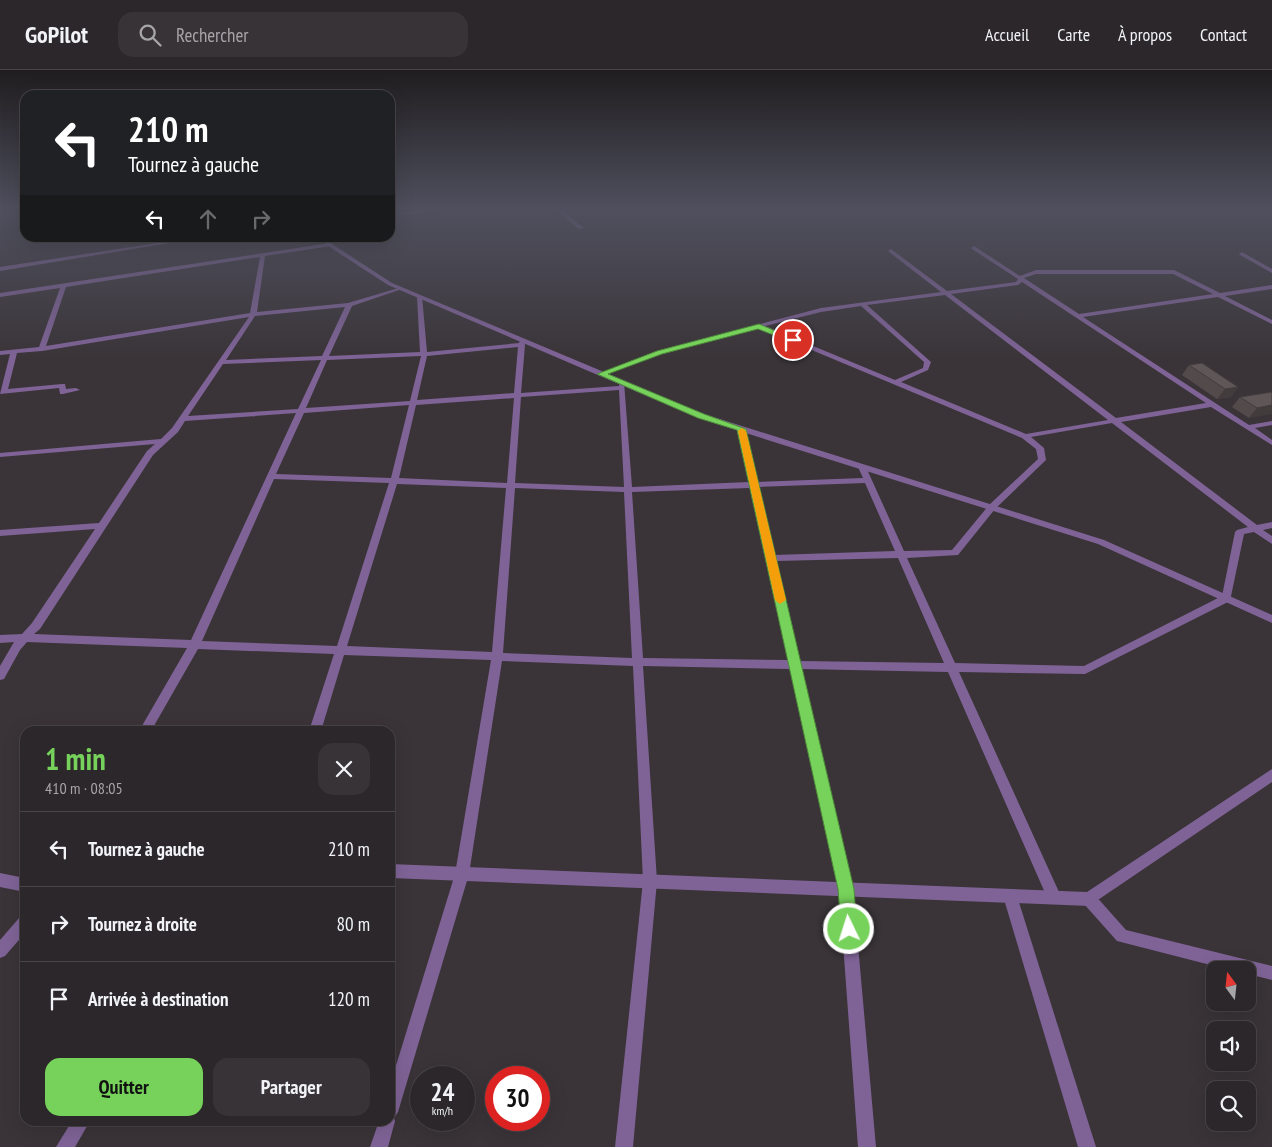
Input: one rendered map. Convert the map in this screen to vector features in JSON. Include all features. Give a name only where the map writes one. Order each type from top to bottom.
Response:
[{"type":"street","points":[[0,269],[62,259]]},
{"type":"street","points":[[0,295],[235,259]]},
{"type":"street","points":[[0,676],[16,647],[36,626],[150,453],[164,441],[182,419],[254,315],[262,259]]},
{"type":"street","points":[[353,259],[400,288],[522,343],[601,374],[621,386],[701,416],[1101,542],[1272,619]]},
{"type":"street","points":[[902,259],[1272,542]]},
{"type":"street","points":[[991,259],[1272,443]]},
{"type":"street","points":[[1251,259],[1272,271]]},
{"type":"street","points":[[601,374],[659,352],[821,310],[1018,283],[1023,276],[1036,272],[1058,270],[1174,272],[1272,322]]},
{"type":"street","points":[[42,349],[64,285]]},
{"type":"street","points":[[1077,316],[1272,287]]},
{"type":"street","points":[[0,353],[42,349],[254,315],[349,305],[400,288]]},
{"type":"street","points":[[317,726],[394,481],[413,403],[424,354],[420,297]]},
{"type":"street","points":[[862,304],[928,362],[926,369],[896,382]]},
{"type":"street","points":[[148,726],[195,644],[349,305]]},
{"type":"street","points":[[759,326],[1025,436],[1040,448],[1042,460],[992,508],[955,552],[771,558]]},
{"type":"street","points":[[221,362],[424,354],[522,343]]},
{"type":"street","points":[[395,1095],[462,874],[497,656],[522,343]]},
{"type":"street","points":[[14,352],[2,392],[62,386],[63,392],[76,390]]},
{"type":"street","points":[[182,419],[518,396],[621,386]]},
{"type":"street","points":[[621,386],[650,882],[624,1147]]},
{"type":"street","points":[[1025,436],[1213,404]]},
{"type":"street","points":[[1248,427],[1272,423]]},
{"type":"street","points":[[741,429],[846,889],[867,1147]]},
{"type":"street","points":[[0,455],[164,441]]},
{"type":"street","points":[[862,467],[1054,897]]},
{"type":"street","points":[[272,476],[628,490],[868,480]]},
{"type":"street","points":[[1227,598],[1240,532],[1272,525]]},
{"type":"street","points":[[0,534],[102,526]]},
{"type":"street","points":[[0,639],[24,638],[195,644],[637,662],[1085,670],[1227,598]]},
{"type":"street","points":[[395,871],[1089,899],[1272,775]]},
{"type":"street","points":[[0,880],[20,884]]},
{"type":"street","points":[[1010,896],[1087,1147]]},
{"type":"street","points":[[1089,899],[1122,936],[1272,973]]},
{"type":"street","points":[[0,951],[20,928]]},
{"type":"street","points":[[66,1147],[79,1126]]},
{"type":"street","points":[[379,1147],[385,1126]]},
{"type":"building","points":[[1202,363],[1238,387],[1225,389],[1189,365]]},
{"type":"building","points":[[1272,392],[1272,405],[1257,408],[1240,397]]},
{"type":"slow traffic","points":[[742,431],[780,600]]},
{"type":"route","points":[[793,340],[759,326],[659,352],[601,374],[701,416],[741,429],[846,889],[849,929]]}]
